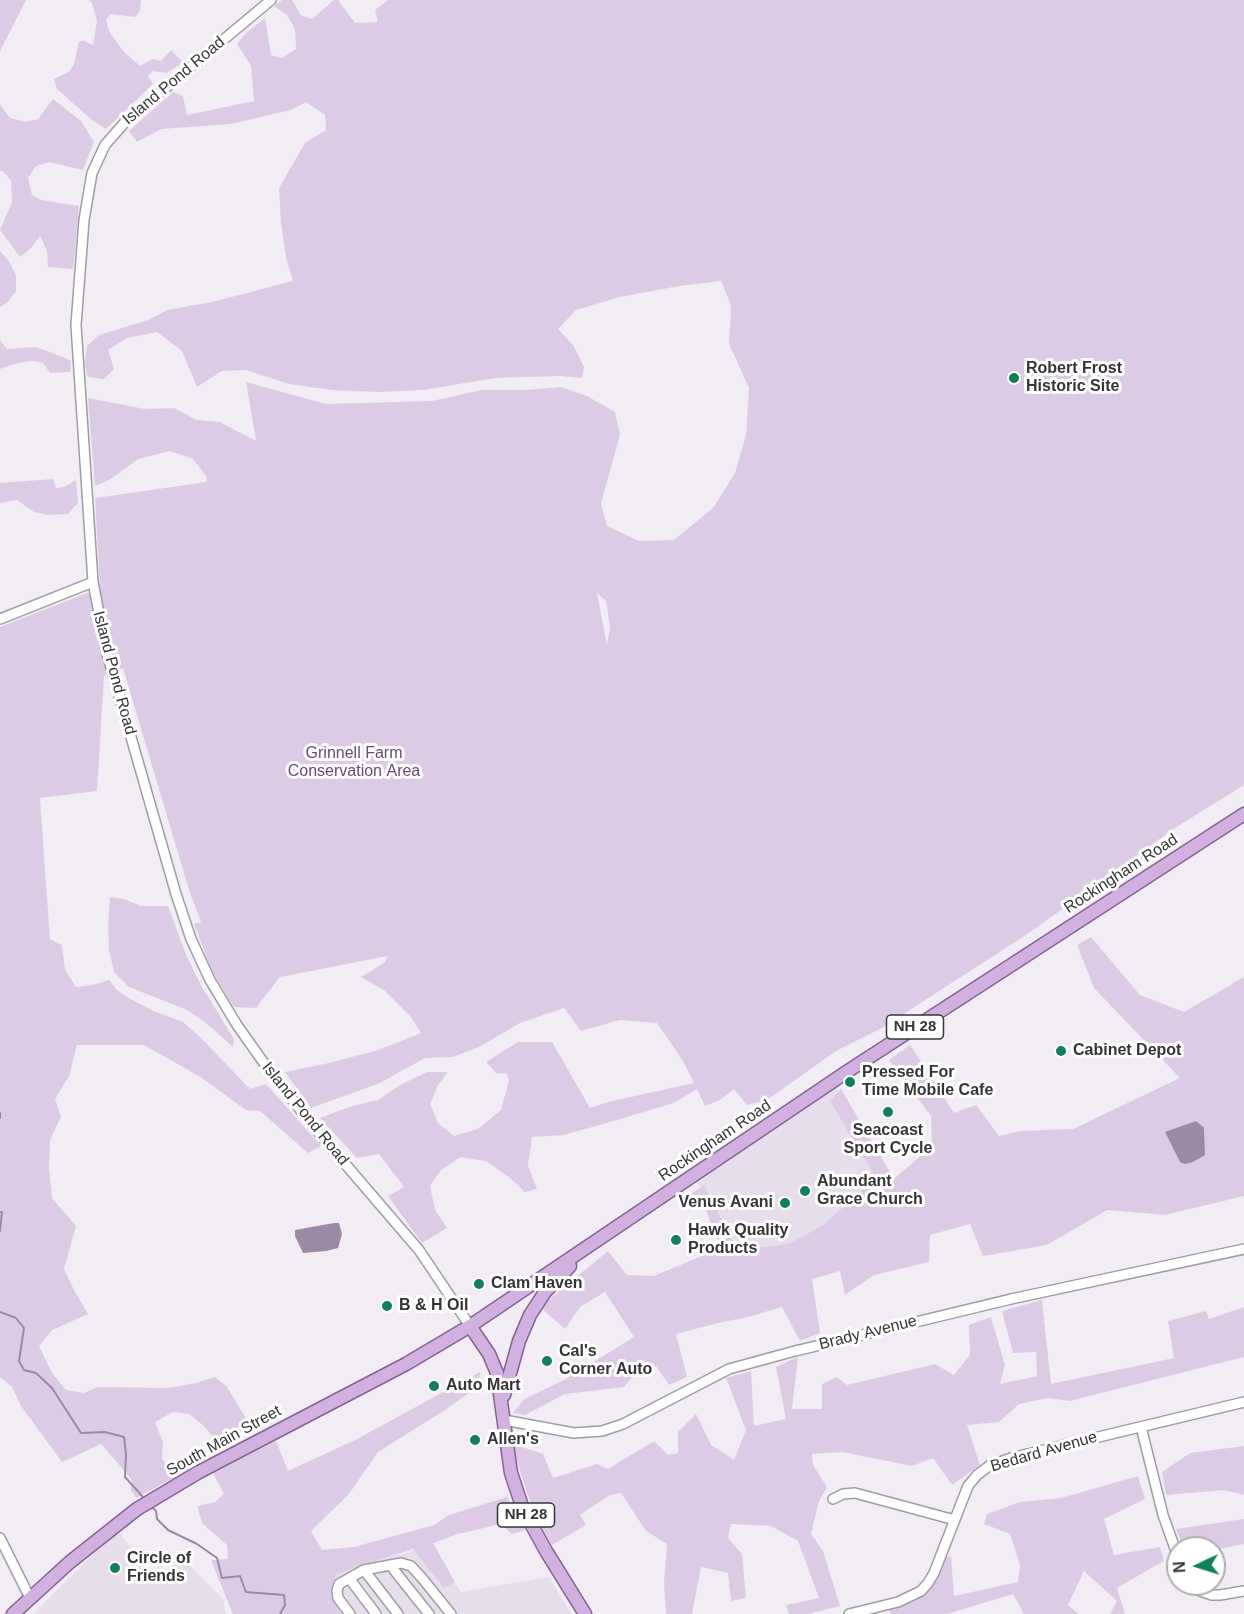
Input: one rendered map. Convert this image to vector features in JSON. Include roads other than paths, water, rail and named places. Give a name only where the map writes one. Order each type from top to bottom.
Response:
[{"type":"main road","name":"Rockingham Road","points":[[470,1326],[856,1066],[1244,814]]},
{"type":"main road","name":"NH 28","points":[[502,1402],[519,1341],[534,1309],[550,1286],[590,1247]]},
{"type":"main road","name":"NH 28","points":[[470,1326],[493,1363],[502,1402],[512,1473],[523,1509],[585,1614]]},
{"type":"main road","name":"South Main Street","points":[[13,1614],[78,1555],[149,1501],[209,1466],[406,1364],[470,1326]]},
{"type":"street","name":"Island Pond Road","points":[[271,0],[126,121],[105,145],[92,173],[84,220],[76,335],[93,582],[108,656],[176,894],[191,939],[210,980],[237,1026],[261,1059],[322,1137],[426,1259],[470,1326]]},
{"type":"street","points":[[0,620],[93,582]]},
{"type":"street","name":"Brady Avenue","points":[[504,1420],[574,1433],[602,1431],[623,1424],[729,1369],[1011,1299],[1244,1250]]},
{"type":"street","name":"Bedard Avenue","points":[[849,1614],[882,1610],[921,1591],[928,1583],[968,1486],[988,1466],[1011,1458],[1244,1402]]},
{"type":"street","points":[[1141,1427],[1170,1536]]},
{"type":"street","points":[[833,1498],[855,1493],[955,1520]]},
{"type":"street","points":[[0,1538],[30,1598]]},
{"type":"street","points":[[350,1614],[338,1598],[339,1584],[364,1570],[401,1563],[411,1566],[451,1614]]},
{"type":"street","points":[[393,1565],[394,1570],[429,1614]]},
{"type":"street","points":[[364,1570],[398,1614]]},
{"type":"street","points":[[349,1578],[376,1614]]},
{"type":"street","points":[[1226,1595],[1244,1591]]},
{"type":"waterway","points":[[0,1113],[0,1118]]},
{"type":"waterway","points":[[0,1212],[2,1212],[0,1231]]},
{"type":"waterway","points":[[0,1312],[16,1318],[24,1328],[19,1361],[24,1370],[36,1373],[52,1388],[81,1433],[105,1432],[124,1437],[125,1477],[143,1497]]},
{"type":"waterway","points":[[153,1508],[157,1519],[168,1530],[197,1544],[217,1558],[222,1578],[240,1576],[246,1592],[284,1595],[285,1605],[280,1614]]},
{"type":"place","name":"Robert Frost Historic Site","points":[[1014,378]]},
{"type":"place","name":"Cabinet Depot","points":[[1061,1051]]},
{"type":"place","name":"Pressed For Time Mobile Cafe","points":[[850,1082]]},
{"type":"place","name":"Seacoast Sport Cycle","points":[[888,1112]]},
{"type":"place","name":"Abundant Grace Church","points":[[805,1191]]},
{"type":"place","name":"Venus Avani","points":[[785,1203]]},
{"type":"place","name":"Hawk Quality Products","points":[[676,1240]]},
{"type":"place","name":"Clam Haven","points":[[479,1284]]},
{"type":"place","name":"B & H Oil","points":[[387,1306]]},
{"type":"place","name":"Cal's Corner Auto","points":[[547,1361]]},
{"type":"place","name":"Auto Mart","points":[[434,1386]]},
{"type":"place","name":"Allen's","points":[[475,1440]]},
{"type":"place","name":"Circle of Friends","points":[[115,1568]]},
{"type":"park label","name":"Grinnell Farm Conservation Area","points":[[354,763]]}]
